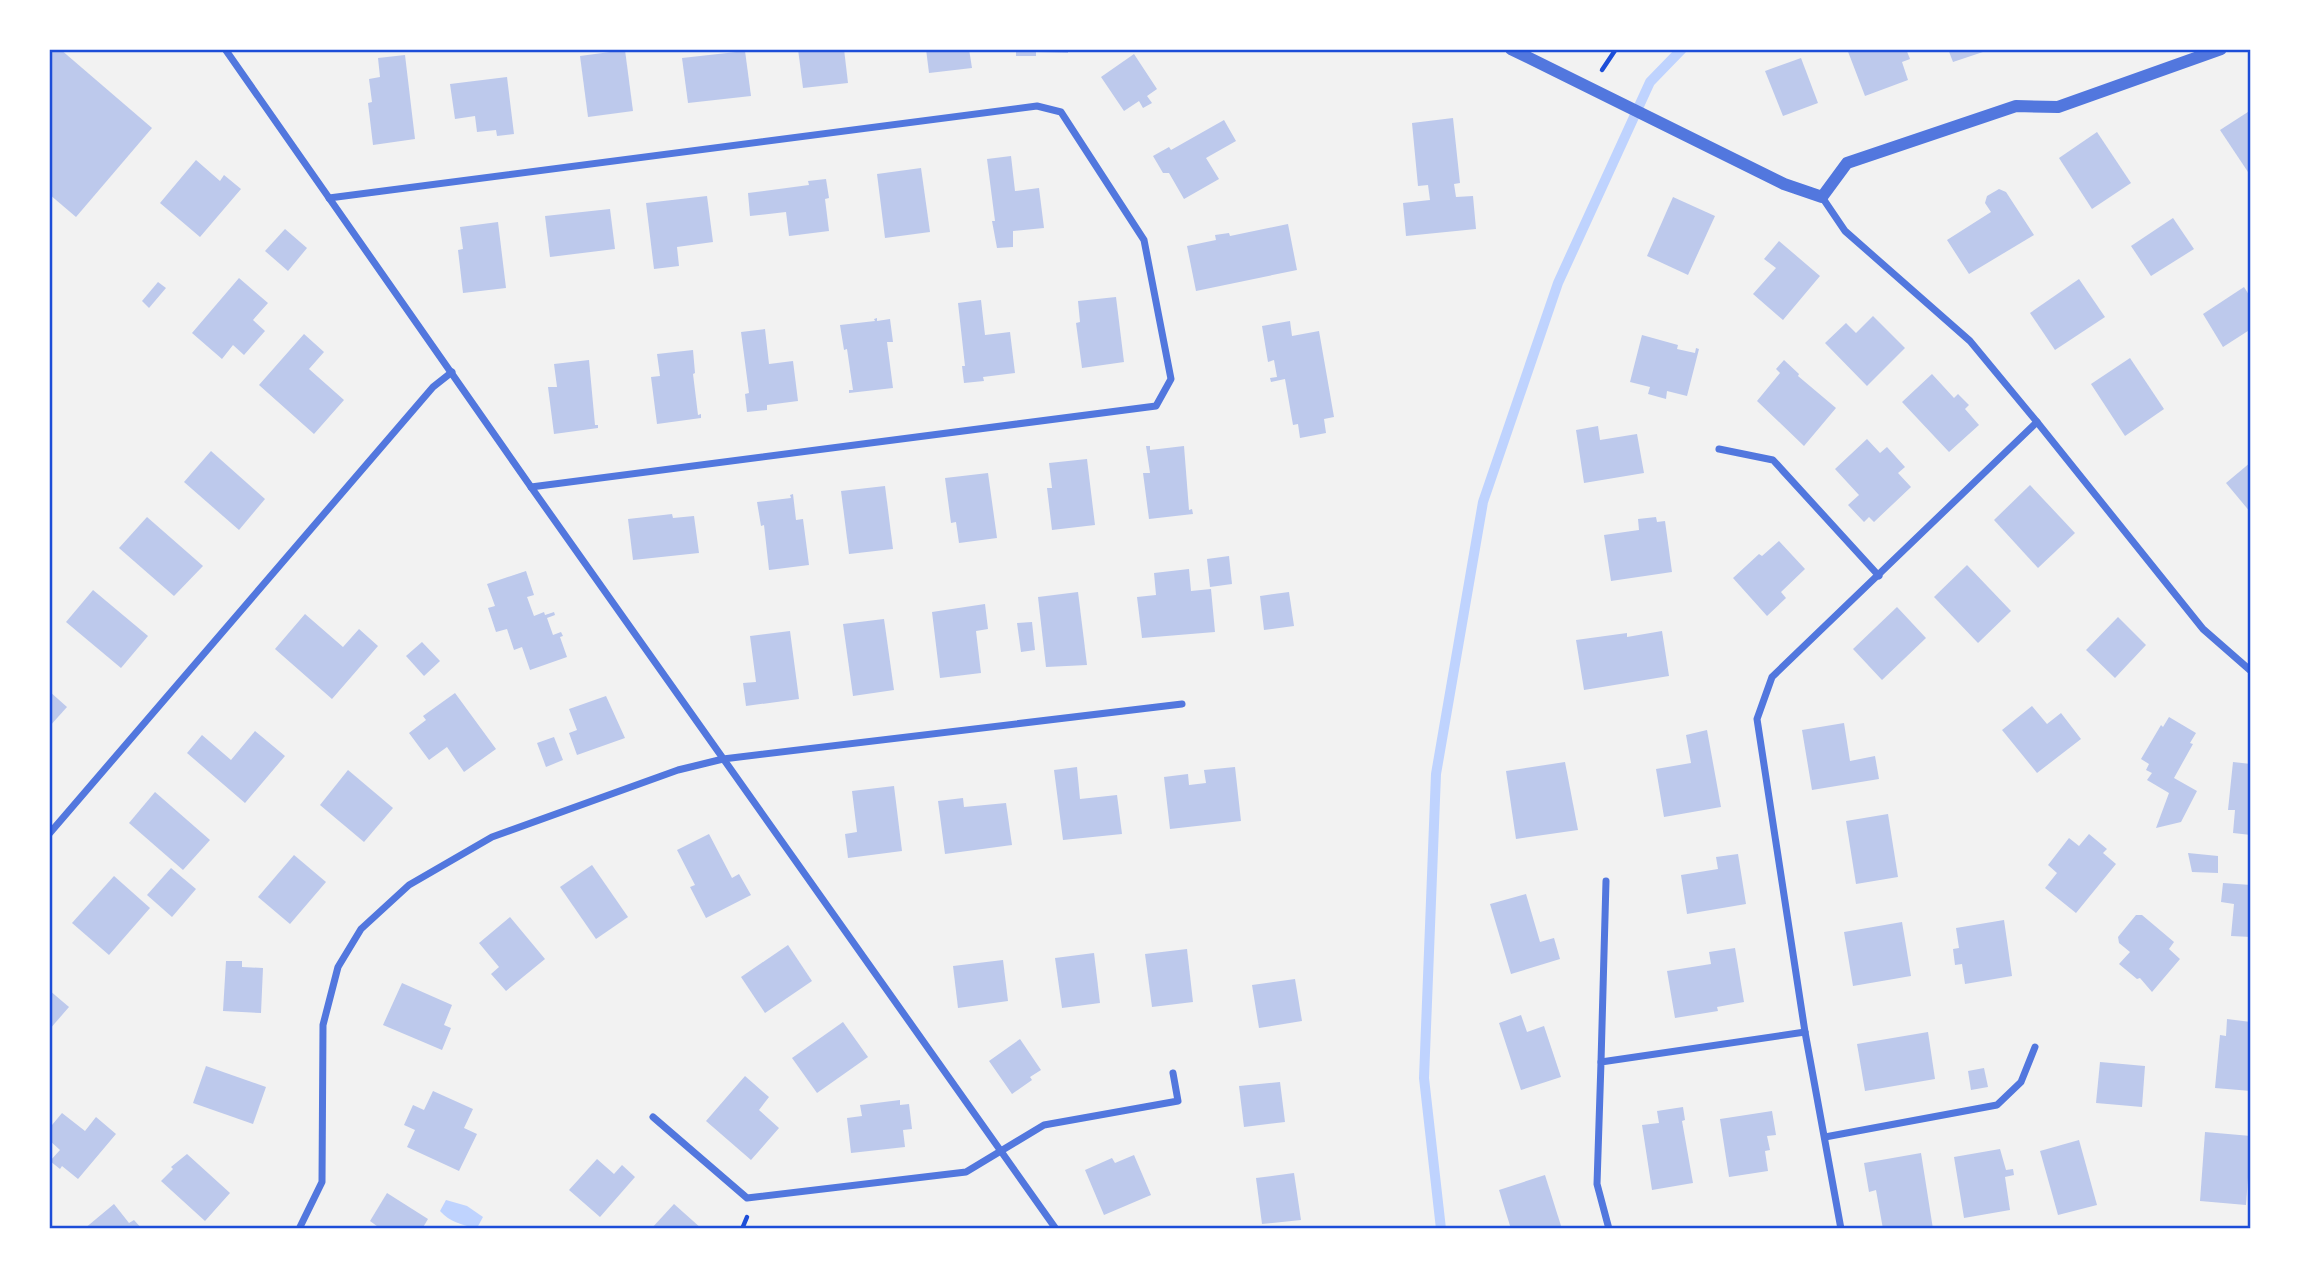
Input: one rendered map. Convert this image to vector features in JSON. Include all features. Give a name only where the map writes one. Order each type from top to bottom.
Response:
[{"type":"street","points":[[225,49],[1056,1229]]},
{"type":"street","points":[[1511,49],[1784,184],[1822,197],[1845,231],[1970,341],[2203,629],[2251,671]]},
{"type":"street","points":[[1822,197],[1847,163],[2015,106],[2058,107],[2221,49]]},
{"type":"street","points":[[329,198],[1037,106],[1061,111],[1144,240],[1171,379],[1156,406],[531,487]]},
{"type":"street","points":[[49,834],[433,387],[452,372]]},
{"type":"street","points":[[1841,1229],[1805,1032],[1757,719],[1772,677],[2037,422]]},
{"type":"street","points":[[1719,449],[1773,460],[1879,576]]},
{"type":"street","points":[[299,1229],[322,1182],[323,1025],[338,967],[360,929],[410,885],[492,838],[678,770],[723,759],[1182,704]]},
{"type":"street","points":[[1606,881],[1597,1184],[1609,1229]]},
{"type":"street","points":[[1601,1062],[1805,1032]]},
{"type":"street","points":[[1825,1137],[1997,1105],[2021,1082],[2035,1047]]},
{"type":"street","points":[[653,1117],[747,1198],[966,1172],[1044,1125],[1178,1101],[1173,1073]]},
{"type":"water","points":[[446,1200],[467,1206],[483,1217],[477,1228],[457,1223],[444,1215],[440,1211]]},
{"type":"building","points":[[49,49],[60,49],[152,128],[76,217],[49,194]]},
{"type":"building","points":[[798,49],[844,49],[848,83],[803,88]]},
{"type":"building","points":[[926,49],[969,49],[972,68],[929,73]]},
{"type":"building","points":[[1016,49],[1068,49],[1068,53],[1036,52],[1036,56],[1016,56]]},
{"type":"building","points":[[1847,49],[1906,49],[1910,59],[1902,62],[1908,80],[1865,96]]},
{"type":"building","points":[[1948,49],[1989,49],[1989,50],[1953,62]]},
{"type":"building","points":[[625,50],[633,111],[588,117],[580,56]]},
{"type":"building","points":[[745,51],[751,96],[688,103],[682,58]]},
{"type":"building","points":[[1134,54],[1157,89],[1147,96],[1152,103],[1143,108],[1139,101],[1124,111],[1101,77]]},
{"type":"building","points":[[405,55],[415,139],[373,145],[368,103],[372,102],[369,79],[380,77],[378,58]]},
{"type":"building","points":[[1801,58],[1818,103],[1783,116],[1765,71]]},
{"type":"building","points":[[507,77],[514,134],[497,136],[496,130],[477,132],[475,116],[455,119],[450,84]]},
{"type":"building","points":[[2251,110],[2251,170],[2248,172],[2220,130]]},
{"type":"building","points":[[1453,118],[1460,183],[1454,184],[1456,197],[1473,196],[1476,229],[1406,236],[1403,203],[1430,200],[1428,185],[1418,186],[1412,123]]},
{"type":"building","points":[[1224,120],[1236,141],[1206,158],[1219,179],[1184,199],[1169,173],[1163,173],[1153,156],[1169,147],[1171,150]]},
{"type":"building","points":[[2097,132],[2131,183],[2092,209],[2059,158]]},
{"type":"building","points":[[1011,156],[1015,191],[1039,188],[1044,228],[1013,231],[1013,247],[997,248],[987,159]]},
{"type":"building","points":[[196,160],[220,181],[224,175],[241,189],[200,237],[160,203]]},
{"type":"building","points":[[921,168],[930,232],[885,238],[877,174]]},
{"type":"building","points":[[826,179],[829,198],[825,199],[829,231],[789,236],[786,212],[750,216],[748,193],[809,185],[808,181]]},
{"type":"building","points":[[1999,189],[2006,192],[2034,235],[1969,274],[1947,240],[1991,212],[1985,203],[1987,196]]},
{"type":"building","points":[[707,196],[713,242],[677,247],[679,266],[654,269],[646,203]]},
{"type":"building","points":[[1673,197],[1715,216],[1688,275],[1647,256]]},
{"type":"building","points":[[610,209],[615,249],[550,257],[545,216]]},
{"type":"building","points":[[2173,218],[2194,249],[2151,276],[2131,246]]},
{"type":"building","points":[[498,222],[506,288],[463,293],[458,250],[463,249],[460,227]]},
{"type":"building","points":[[1288,224],[1297,270],[1196,291],[1187,246],[1216,240],[1215,235],[1229,233],[1230,236]]},
{"type":"building","points":[[285,229],[307,248],[288,271],[265,251]]},
{"type":"building","points":[[1779,241],[1820,276],[1783,320],[1753,294],[1776,268],[1764,259]]},
{"type":"building","points":[[239,278],[268,303],[253,320],[265,331],[244,355],[233,345],[222,359],[192,333]]},
{"type":"building","points":[[2079,279],[2105,317],[2055,350],[2030,313]]},
{"type":"building","points":[[158,282],[166,288],[149,308],[142,301]]},
{"type":"building","points":[[2244,287],[2251,298],[2251,329],[2223,347],[2203,314]]},
{"type":"building","points":[[1116,297],[1124,362],[1082,368],[1076,323],[1080,322],[1078,301]]},
{"type":"building","points":[[981,300],[985,335],[1010,332],[1015,373],[983,377],[984,381],[964,383],[962,366],[965,366],[958,303]]},
{"type":"building","points":[[1873,316],[1905,348],[1867,386],[1825,343],[1846,323],[1856,333]]},
{"type":"building","points":[[877,318],[877,321],[890,319],[893,342],[887,342],[893,388],[849,393],[849,390],[853,390],[847,349],[844,350],[840,325],[875,321]]},
{"type":"building","points":[[1290,321],[1292,336],[1319,331],[1334,417],[1324,419],[1326,433],[1300,438],[1298,424],[1293,425],[1285,379],[1271,382],[1270,378],[1277,377],[1274,360],[1268,362],[1262,326]]},
{"type":"building","points":[[765,329],[769,364],[793,361],[798,401],[767,405],[767,410],[747,412],[745,394],[749,393],[741,332]]},
{"type":"building","points":[[304,334],[324,352],[309,369],[344,400],[314,434],[259,385]]},
{"type":"building","points":[[1642,335],[1678,345],[1677,349],[1695,353],[1696,348],[1699,349],[1687,396],[1667,391],[1666,399],[1648,394],[1650,387],[1630,382]]},
{"type":"building","points":[[693,350],[693,374],[698,415],[701,414],[701,418],[657,424],[651,377],[660,376],[657,354]]},
{"type":"building","points":[[2130,358],[2164,409],[2125,436],[2091,384]]},
{"type":"building","points":[[589,360],[595,425],[598,425],[598,428],[554,434],[548,387],[557,387],[554,364]]},
{"type":"building","points":[[1784,360],[1798,376],[1836,408],[1804,446],[1757,401],[1780,373],[1776,369]]},
{"type":"building","points":[[1932,374],[1954,398],[1958,394],[1969,405],[1965,409],[1979,425],[1949,452],[1902,402]]},
{"type":"building","points":[[1598,426],[1600,440],[1637,434],[1644,473],[1584,483],[1576,430]]},
{"type":"building","points":[[1867,439],[1880,453],[1887,447],[1905,467],[1898,473],[1911,487],[1874,522],[1869,517],[1864,522],[1848,505],[1859,495],[1835,469]]},
{"type":"building","points":[[1146,446],[1150,446],[1150,450],[1184,446],[1189,510],[1192,509],[1193,514],[1149,519],[1143,473],[1150,473]]},
{"type":"building","points":[[211,451],[265,499],[239,530],[184,482]]},
{"type":"building","points":[[1087,459],[1095,525],[1052,530],[1047,488],[1052,488],[1049,463]]},
{"type":"building","points":[[2251,462],[2251,513],[2226,483]]},
{"type":"building","points":[[988,473],[997,538],[959,543],[956,522],[951,523],[945,478]]},
{"type":"building","points":[[2030,485],[2075,533],[2038,568],[1994,520]]},
{"type":"building","points":[[885,486],[893,549],[849,554],[841,491]]},
{"type":"building","points":[[793,494],[796,520],[803,519],[809,565],[769,570],[764,525],[761,526],[757,502],[791,498],[790,495]]},
{"type":"building","points":[[672,514],[673,518],[694,516],[699,553],[633,560],[628,519]]},
{"type":"building","points":[[147,517],[203,566],[174,596],[119,548]]},
{"type":"building","points":[[1656,517],[1657,522],[1665,521],[1672,572],[1611,581],[1604,535],[1639,530],[1638,519]]},
{"type":"building","points":[[1779,541],[1805,569],[1781,592],[1786,598],[1767,616],[1733,578],[1759,554],[1762,556]]},
{"type":"building","points":[[1229,556],[1232,584],[1210,587],[1207,559]]},
{"type":"building","points":[[1967,565],[2011,611],[1978,643],[1934,597]]},
{"type":"building","points":[[1189,569],[1191,591],[1211,589],[1215,632],[1142,638],[1137,597],[1156,595],[1154,573]]},
{"type":"building","points":[[526,571],[534,595],[527,597],[534,616],[554,612],[555,615],[547,618],[553,635],[561,632],[563,636],[560,637],[567,657],[530,670],[522,647],[514,650],[507,629],[496,632],[488,608],[495,606],[487,584]]},
{"type":"building","points":[[93,590],[148,636],[121,668],[66,622]]},
{"type":"building","points":[[1078,592],[1087,665],[1046,667],[1038,597]]},
{"type":"building","points":[[1289,592],[1294,626],[1264,630],[1260,596]]},
{"type":"building","points":[[985,604],[988,629],[976,631],[981,673],[940,678],[932,612]]},
{"type":"building","points":[[1897,607],[1926,638],[1882,680],[1853,649]]},
{"type":"building","points":[[305,614],[343,647],[359,629],[378,646],[332,699],[275,649]]},
{"type":"building","points":[[2118,617],[2146,645],[2115,678],[2086,650]]},
{"type":"building","points":[[884,619],[894,690],[853,696],[843,624]]},
{"type":"building","points":[[1032,622],[1035,650],[1021,652],[1017,623]]},
{"type":"building","points":[[790,631],[799,699],[746,706],[743,683],[756,682],[750,636]]},
{"type":"building","points":[[1662,631],[1669,676],[1584,690],[1576,640],[1627,633],[1627,637]]},
{"type":"building","points":[[422,642],[440,661],[424,676],[406,656]]},
{"type":"building","points":[[49,691],[67,707],[49,727]]},
{"type":"building","points":[[455,693],[496,749],[464,772],[447,747],[429,760],[409,733],[426,720],[423,716]]},
{"type":"building","points":[[606,696],[625,738],[577,755],[569,733],[577,730],[569,709]]},
{"type":"building","points":[[2032,706],[2047,724],[2061,713],[2081,739],[2037,773],[2002,730]]},
{"type":"building","points":[[2169,717],[2196,733],[2190,743],[2193,744],[2174,778],[2197,791],[2181,822],[2156,828],[2169,793],[2147,780],[2152,773],[2146,770],[2149,764],[2141,759],[2161,725],[2163,727]]},
{"type":"building","points":[[1844,723],[1850,761],[1875,756],[1879,779],[1812,790],[1802,730]]},
{"type":"building","points":[[1707,730],[1721,807],[1664,817],[1656,769],[1691,763],[1686,735]]},
{"type":"building","points":[[255,731],[285,756],[245,803],[187,753],[202,735],[231,760]]},
{"type":"building","points":[[554,737],[563,760],[546,767],[537,743]]},
{"type":"building","points":[[1565,762],[1578,830],[1516,839],[1506,771]]},
{"type":"building","points":[[2233,762],[2251,764],[2251,835],[2233,833],[2235,810],[2228,810]]},
{"type":"building","points":[[1077,767],[1080,799],[1117,795],[1122,834],[1063,840],[1054,770]]},
{"type":"building","points":[[1235,767],[1241,821],[1170,829],[1164,777],[1188,774],[1189,785],[1206,783],[1204,770]]},
{"type":"building","points":[[348,770],[393,808],[364,842],[320,805]]},
{"type":"building","points":[[894,786],[902,851],[848,858],[845,834],[857,832],[852,791]]},
{"type":"building","points":[[155,792],[210,840],[183,870],[129,823]]},
{"type":"building","points":[[963,798],[964,807],[1006,803],[1012,845],[945,854],[938,801]]},
{"type":"building","points":[[1888,814],[1898,877],[1856,884],[1846,821]]},
{"type":"building","points":[[709,834],[732,878],[739,874],[751,895],[706,918],[690,887],[695,885],[677,850]]},
{"type":"building","points":[[2089,834],[2107,849],[2103,853],[2116,864],[2076,913],[2045,888],[2057,873],[2048,865],[2069,838],[2079,846]]},
{"type":"building","points":[[2188,853],[2218,856],[2218,873],[2192,872]]},
{"type":"building","points":[[1738,854],[1746,904],[1687,914],[1681,875],[1718,869],[1716,857]]},
{"type":"building","points":[[294,855],[326,882],[290,924],[258,897]]},
{"type":"building","points":[[592,865],[628,917],[596,939],[560,887]]},
{"type":"building","points":[[171,868],[196,889],[172,917],[147,895]]},
{"type":"building","points":[[114,876],[150,908],[109,955],[72,923]]},
{"type":"building","points":[[2223,883],[2251,885],[2251,937],[2231,936],[2234,904],[2221,902]]},
{"type":"building","points":[[1526,894],[1540,942],[1554,938],[1560,959],[1511,974],[1490,904]]},
{"type":"building","points":[[2136,915],[2142,915],[2174,942],[2169,949],[2180,959],[2152,992],[2140,978],[2137,979],[2119,964],[2130,952],[2119,943],[2118,937]]},
{"type":"building","points":[[510,917],[545,959],[506,991],[491,974],[499,967],[479,943]]},
{"type":"building","points":[[2004,920],[2012,976],[1965,984],[1962,964],[1955,965],[1953,949],[1959,948],[1956,928]]},
{"type":"building","points":[[1902,922],[1911,976],[1853,986],[1844,932]]},
{"type":"building","points":[[788,945],[812,981],[765,1013],[741,977]]},
{"type":"building","points":[[1735,948],[1744,1002],[1717,1007],[1718,1011],[1675,1018],[1667,971],[1711,964],[1709,952]]},
{"type":"building","points":[[1187,949],[1193,1002],[1152,1007],[1145,954]]},
{"type":"building","points":[[1094,953],[1100,1003],[1062,1008],[1055,958]]},
{"type":"building","points":[[1003,960],[1008,1001],[958,1008],[953,966]]},
{"type":"building","points":[[226,961],[242,961],[242,967],[263,968],[261,1013],[223,1011]]},
{"type":"building","points":[[1295,979],[1302,1021],[1259,1028],[1252,985]]},
{"type":"building","points":[[402,983],[452,1005],[444,1025],[451,1028],[442,1050],[383,1025]]},
{"type":"building","points":[[49,990],[69,1007],[49,1030]]},
{"type":"building","points":[[1521,1015],[1527,1032],[1544,1026],[1561,1077],[1521,1090],[1499,1023]]},
{"type":"building","points":[[2227,1019],[2251,1022],[2251,1091],[2215,1088],[2220,1035],[2226,1036]]},
{"type":"building","points":[[843,1022],[868,1057],[817,1093],[792,1058]]},
{"type":"building","points":[[1928,1032],[1935,1079],[1865,1091],[1857,1044]]},
{"type":"building","points":[[1020,1039],[1041,1070],[1012,1094],[989,1061]]},
{"type":"building","points":[[2100,1062],[2145,1066],[2142,1107],[2096,1103]]},
{"type":"building","points":[[206,1066],[266,1087],[253,1124],[193,1103]]},
{"type":"building","points":[[1984,1068],[1988,1087],[1971,1090],[1968,1071]]},
{"type":"building","points":[[745,1076],[769,1097],[759,1110],[779,1128],[751,1160],[706,1121]]},
{"type":"building","points":[[1280,1082],[1285,1122],[1244,1127],[1239,1086]]},
{"type":"building","points":[[433,1091],[473,1109],[464,1128],[477,1134],[459,1171],[407,1147],[415,1130],[404,1125],[413,1105],[424,1110]]},
{"type":"building","points":[[900,1100],[900,1105],[909,1104],[912,1129],[903,1130],[905,1147],[851,1153],[847,1118],[862,1116],[860,1105]]},
{"type":"building","points":[[1683,1107],[1685,1120],[1682,1121],[1693,1183],[1652,1190],[1642,1125],[1659,1123],[1657,1111]]},
{"type":"building","points":[[1772,1111],[1776,1135],[1767,1136],[1770,1150],[1765,1151],[1768,1171],[1729,1177],[1720,1119]]},
{"type":"building","points":[[62,1113],[85,1131],[96,1117],[116,1134],[78,1179],[62,1166],[60,1169],[50,1161],[60,1150],[49,1140],[49,1122],[52,1125]]},
{"type":"building","points":[[2205,1132],[2251,1136],[2246,1205],[2200,1201]]},
{"type":"building","points":[[2079,1140],[2097,1205],[2058,1215],[2040,1151]]},
{"type":"building","points":[[2000,1149],[2006,1170],[2013,1169],[2014,1175],[2005,1177],[2010,1210],[1964,1218],[1954,1157]]},
{"type":"building","points":[[1921,1153],[1933,1229],[1883,1229],[1876,1190],[1869,1192],[1864,1163]]},
{"type":"building","points":[[187,1154],[230,1193],[205,1221],[161,1181],[173,1169],[171,1167]]},
{"type":"building","points":[[1134,1155],[1151,1195],[1104,1215],[1085,1170],[1112,1158],[1115,1163]]},
{"type":"building","points":[[597,1159],[614,1174],[622,1165],[635,1177],[600,1217],[569,1190]]},
{"type":"building","points":[[1294,1173],[1301,1220],[1262,1224],[1256,1178]]},
{"type":"building","points":[[1545,1175],[1562,1229],[1511,1229],[1499,1190]]},
{"type":"building","points":[[387,1193],[428,1219],[422,1229],[381,1229],[370,1221]]},
{"type":"building","points":[[114,1204],[129,1223],[134,1220],[142,1229],[84,1229]]},
{"type":"building","points":[[674,1204],[702,1229],[651,1229]]},
{"type":"waterway","points":[[1441,1229],[1424,1078],[1436,774],[1483,502],[1558,283],[1650,82],[1682,49]]}]
